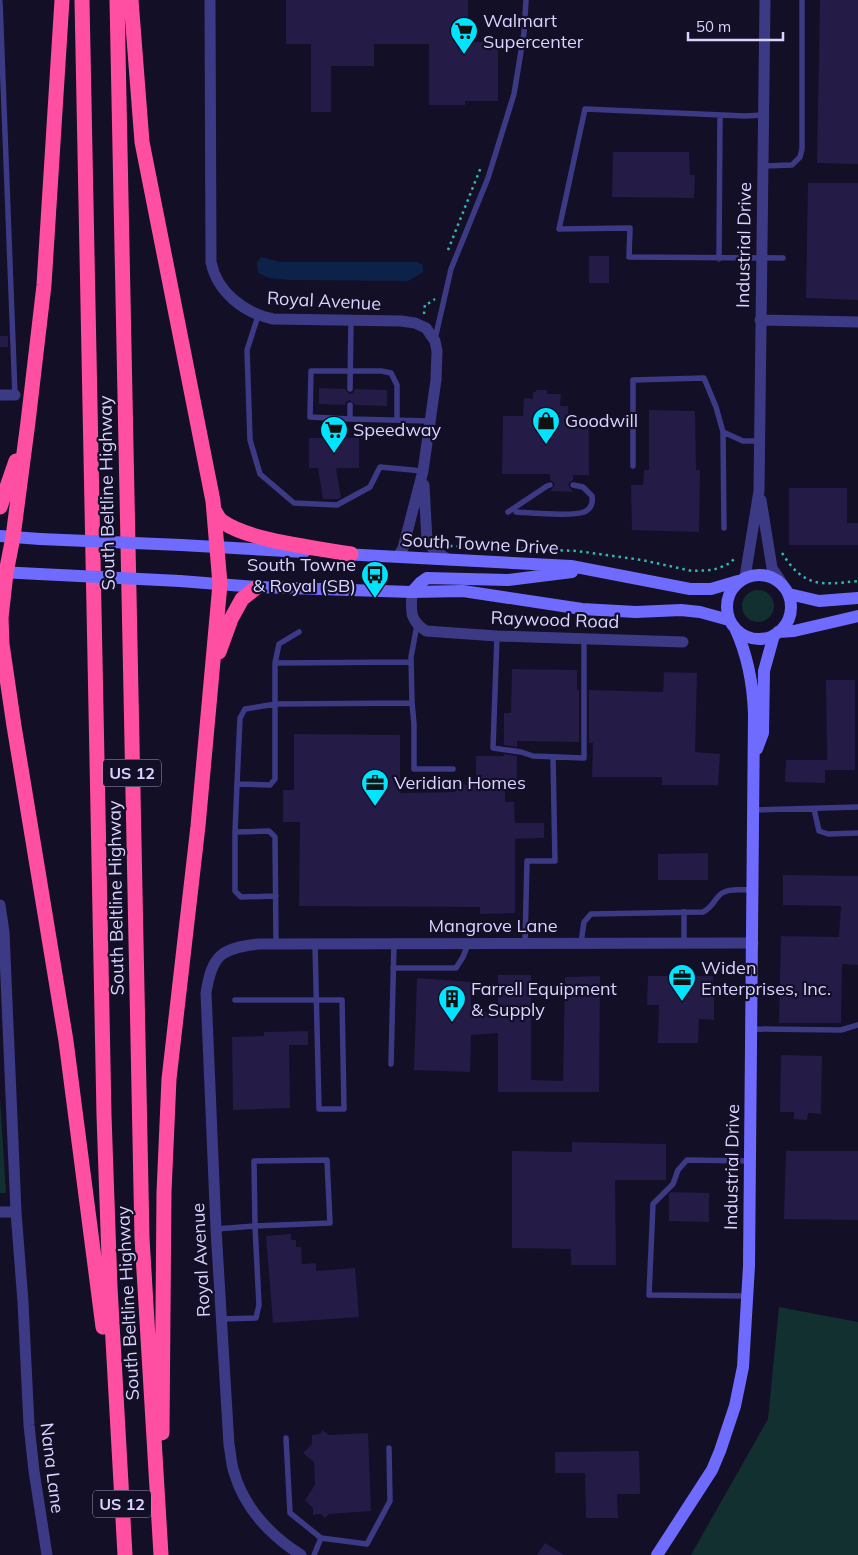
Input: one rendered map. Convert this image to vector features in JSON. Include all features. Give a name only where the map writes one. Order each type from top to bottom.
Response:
[{"type":"highway","points":[[62,0],[44,285],[28,422],[7,537],[0,618],[14,726],[68,1060],[119,1452]]},
{"type":"highway","name":"South Beltline Highway","points":[[82,0],[104,1115],[110,1287],[125,1555]]},
{"type":"highway","name":"South Beltline Highway","points":[[117,0],[142,1238],[161,1550]]},
{"type":"highway","points":[[130,0],[142,142],[213,508],[220,584],[198,826],[169,1079],[164,1192],[161,1550]]},
{"type":"highway","points":[[0,507],[9,485],[28,422]]},
{"type":"highway","points":[[213,508],[218,518],[235,528],[281,541],[351,554]]},
{"type":"highway","points":[[211,675],[231,619],[242,599],[257,588]]},
{"type":"highway","points":[[0,692],[14,726]]},
{"type":"street","name":"Royal Avenue","points":[[210,0],[211,262],[220,286],[246,310],[258,316],[273,319],[401,321],[423,326]]},
{"type":"street","name":"Industrial Drive","points":[[741,579],[751,545],[759,490],[765,0]]},
{"type":"street","points":[[760,320],[858,322]]},
{"type":"street","points":[[423,326],[435,341],[437,351],[436,380],[424,471],[425,533],[427,541],[434,550],[449,560]]},
{"type":"street","points":[[0,395],[15,395]]},
{"type":"street","points":[[398,557],[403,548],[424,471]]},
{"type":"street","name":"Industrial Drive","points":[[759,490],[772,568],[786,590]]},
{"type":"street","name":"South Towne Drive","points":[[7,537],[571,566],[690,589],[710,589],[741,579]]},
{"type":"street","points":[[421,628],[411,615],[412,592],[427,578],[513,579],[589,569]]},
{"type":"street","points":[[3,572],[180,581],[257,588],[470,592],[582,609],[636,612],[681,610],[700,612],[732,624],[749,638],[766,638],[776,634],[858,616]]},
{"type":"street","points":[[732,624],[726,610],[727,599],[731,589],[741,579],[753,574],[762,574],[778,580],[786,590],[791,603],[787,622],[776,634]]},
{"type":"street","points":[[786,590],[819,600],[858,598]]},
{"type":"street","name":"Industrial Drive","points":[[657,1555],[712,1470],[735,1406],[743,1367],[748,1296],[752,1029],[753,685],[748,660],[732,624]]},
{"type":"street","name":"Raywood Road","points":[[421,628],[496,636],[683,642]]},
{"type":"street","name":"Industrial Drive","points":[[753,758],[763,733],[764,672],[776,634]]},
{"type":"street","name":"Nana Lane","points":[[0,906],[4,932],[16,1212],[29,1424],[47,1555]]},
{"type":"street","name":"Mangrove Lane","points":[[234,948],[276,944],[753,942]]},
{"type":"street","name":"Royal Avenue","points":[[234,948],[225,952],[209,972],[206,993],[216,1229],[229,1445],[234,1473],[246,1500],[267,1529],[301,1555]]},
{"type":"street","points":[[0,1212],[16,1212]]},
{"type":"lane","points":[[435,341],[451,269],[488,178],[514,94],[524,34],[526,0]]},
{"type":"lane","points":[[763,166],[792,165],[800,157],[802,149],[802,0]]},
{"type":"lane","points":[[0,2],[15,395]]},
{"type":"lane","points":[[764,115],[745,116],[585,109],[559,229],[630,228],[630,257],[783,258]]},
{"type":"lane","points":[[719,258],[720,115]]},
{"type":"lane","points":[[258,316],[247,350],[250,440],[260,474],[294,503],[336,506],[370,487],[380,467],[424,471]]},
{"type":"lane","points":[[350,389],[351,320]]},
{"type":"lane","points":[[397,420],[397,385],[391,373],[381,370],[311,371],[310,417],[350,419],[430,421]]},
{"type":"lane","points":[[633,466],[633,380],[704,378],[716,407],[723,432],[724,528]]},
{"type":"lane","points":[[350,405],[350,419]]},
{"type":"lane","points":[[723,432],[743,442],[759,441]]},
{"type":"lane","points":[[516,512],[575,514],[586,511],[591,505],[592,496],[583,487],[573,485]]},
{"type":"lane","points":[[508,512],[547,486],[550,486]]},
{"type":"lane","points":[[421,628],[411,662],[414,768],[453,769]]},
{"type":"lane","points":[[237,784],[270,785],[274,779],[275,664],[279,644],[299,632]]},
{"type":"lane","points":[[496,636],[493,748],[521,752],[533,756],[584,758],[584,638]]},
{"type":"lane","points":[[275,664],[411,662]]},
{"type":"lane","points":[[276,896],[240,897],[235,891],[235,832],[240,718],[245,709],[276,704],[412,703]]},
{"type":"lane","points":[[525,943],[527,861],[554,861],[553,757]]},
{"type":"lane","points":[[753,810],[858,807]]},
{"type":"lane","points":[[814,809],[816,823],[820,831],[828,834],[858,833]]},
{"type":"lane","points":[[235,832],[269,831],[275,837],[276,944]]},
{"type":"lane","points":[[581,943],[584,922],[591,914],[703,912],[711,908],[718,896],[725,890],[753,890]]},
{"type":"lane","points":[[684,912],[684,943]]},
{"type":"lane","points":[[235,1000],[316,1000],[342,1000],[344,1109],[319,1109],[316,1000],[315,944]]},
{"type":"lane","points":[[391,1064],[394,944]]},
{"type":"lane","points":[[393,968],[456,968],[468,944]]},
{"type":"lane","points":[[752,1029],[841,1030],[858,1025]]},
{"type":"lane","points":[[216,1229],[255,1226],[330,1224],[327,1160],[254,1161],[255,1226],[259,1305],[256,1318],[221,1319]]},
{"type":"lane","points":[[748,1296],[650,1295],[652,1204],[673,1184],[678,1170],[687,1160],[749,1161]]},
{"type":"lane","points":[[286,1438],[290,1513],[321,1538],[367,1544],[390,1501],[389,1448]]},
{"type":"lane","points":[[314,1555],[321,1538]]},
{"type":"path","points":[[446,255],[481,167]]},
{"type":"path","points":[[423,326],[426,304],[436,296]]},
{"type":"path","points":[[781,551],[795,570],[811,581],[828,584],[858,581]]},
{"type":"green space","points":[[758,590],[764,591],[769,595],[773,600],[773,612],[769,617],[764,621],[758,622],[752,621],[747,617],[743,612],[742,606],[743,600],[747,595],[752,591]]},
{"type":"green space","points":[[0,1098],[6,1193],[0,1193]]},
{"type":"green space","points":[[779,1307],[858,1322],[858,1555],[691,1555],[768,1419]]},
{"type":"water","points":[[261,257],[281,262],[417,262],[423,265],[423,272],[408,281],[289,280],[269,278],[258,273],[257,263]]},
{"type":"building","name":"Walmart Supercenter","points":[[286,0],[468,0],[468,42],[498,42],[498,101],[465,101],[465,105],[429,105],[429,44],[374,44],[374,66],[331,66],[331,112],[311,112],[311,44],[286,44]]},
{"type":"building","points":[[820,0],[858,0],[858,164],[817,163]]},
{"type":"building","points":[[613,152],[689,152],[690,175],[695,175],[694,198],[612,197]]},
{"type":"building","points":[[808,183],[858,183],[858,300],[806,298]]},
{"type":"building","points":[[589,256],[609,256],[609,283],[589,283]]},
{"type":"building","points":[[0,336],[8,336],[8,347],[0,347]]},
{"type":"building","points":[[319,388],[345,389],[349,394],[353,393],[355,389],[387,390],[387,406],[355,405],[350,400],[345,405],[319,404]]},
{"type":"building","name":"Goodwill","points":[[536,390],[547,390],[547,394],[561,394],[560,406],[568,406],[568,417],[589,417],[589,475],[573,475],[573,480],[568,485],[573,492],[550,491],[555,485],[550,480],[550,474],[502,474],[503,416],[523,416],[524,398],[533,399],[533,392],[536,392]]},
{"type":"building","points":[[649,410],[695,411],[696,470],[700,470],[699,532],[632,530],[631,485],[643,485],[644,470],[649,470]]},
{"type":"building","points":[[309,438],[359,438],[359,468],[336,468],[341,498],[323,499],[318,468],[309,468]]},
{"type":"building","points":[[789,488],[847,488],[847,523],[858,523],[858,545],[789,545]]},
{"type":"building","points":[[512,669],[577,670],[579,742],[517,741],[517,747],[504,745],[504,713],[511,713]]},
{"type":"building","points":[[664,672],[697,673],[695,752],[720,754],[718,785],[662,785],[662,777],[592,777],[593,743],[589,743],[589,690],[663,692]]},
{"type":"building","points":[[826,680],[855,680],[855,770],[825,770],[825,783],[785,782],[786,760],[827,760]]},
{"type":"building","name":"Veridian Homes","points":[[294,734],[400,735],[400,793],[455,792],[454,784],[476,785],[476,756],[504,756],[504,754],[517,756],[517,781],[505,780],[505,802],[514,802],[515,823],[544,823],[544,838],[515,839],[515,913],[480,914],[480,907],[299,906],[300,822],[283,822],[283,790],[294,790]]},
{"type":"building","points":[[708,853],[708,880],[658,880],[658,854]]},
{"type":"building","points":[[783,875],[858,876],[858,965],[842,964],[841,1023],[779,1023],[781,936],[839,937],[841,906],[783,905]]},
{"type":"building","points":[[498,975],[531,975],[531,1080],[563,1081],[565,977],[600,976],[599,1092],[498,1092],[498,1033],[471,1035],[470,1072],[414,1070],[417,978],[471,982],[471,1011],[498,1013]]},
{"type":"building","points":[[648,976],[713,976],[713,986],[723,995],[714,995],[714,1020],[699,1019],[698,1043],[658,1043],[659,1005],[647,1005]]},
{"type":"building","points":[[308,1031],[308,1045],[289,1045],[290,1108],[233,1110],[232,1037],[264,1036],[264,1032]]},
{"type":"building","points":[[781,1055],[822,1056],[821,1114],[808,1113],[807,1120],[794,1119],[794,1112],[780,1112]]},
{"type":"building","points":[[572,1142],[666,1144],[666,1180],[615,1180],[616,1265],[571,1265],[571,1249],[512,1248],[512,1151],[572,1152]]},
{"type":"building","points":[[786,1151],[858,1151],[858,1220],[784,1219]]},
{"type":"building","points":[[672,1192],[709,1193],[709,1222],[669,1221],[669,1194]]},
{"type":"building","points":[[291,1234],[291,1240],[296,1240],[296,1247],[301,1247],[302,1264],[316,1263],[316,1271],[355,1268],[359,1317],[273,1323],[266,1236]]},
{"type":"building","points":[[322,1430],[329,1435],[368,1433],[371,1511],[329,1514],[325,1518],[321,1514],[313,1515],[313,1508],[305,1500],[315,1485],[314,1462],[303,1453],[312,1444],[312,1435],[320,1434]]},
{"type":"building","points":[[639,1451],[640,1494],[617,1494],[618,1518],[586,1518],[585,1473],[555,1473],[555,1452]]},
{"type":"building","points":[[545,1543],[564,1555],[537,1555]]},
{"type":"place","name":"Walmart Supercenter","points":[[464,55]]},
{"type":"place","name":"Goodwill","points":[[546,445]]},
{"type":"place","name":"Speedway","points":[[334,454]]},
{"type":"place","name":"South Towne & Royal (SB)","points":[[375,599]]},
{"type":"place","name":"Veridian Homes","points":[[375,807]]},
{"type":"place","name":"Widen Enterprises, Inc.","points":[[682,1002]]},
{"type":"place","name":"Farrell Equipment & Supply","points":[[452,1023]]}]
